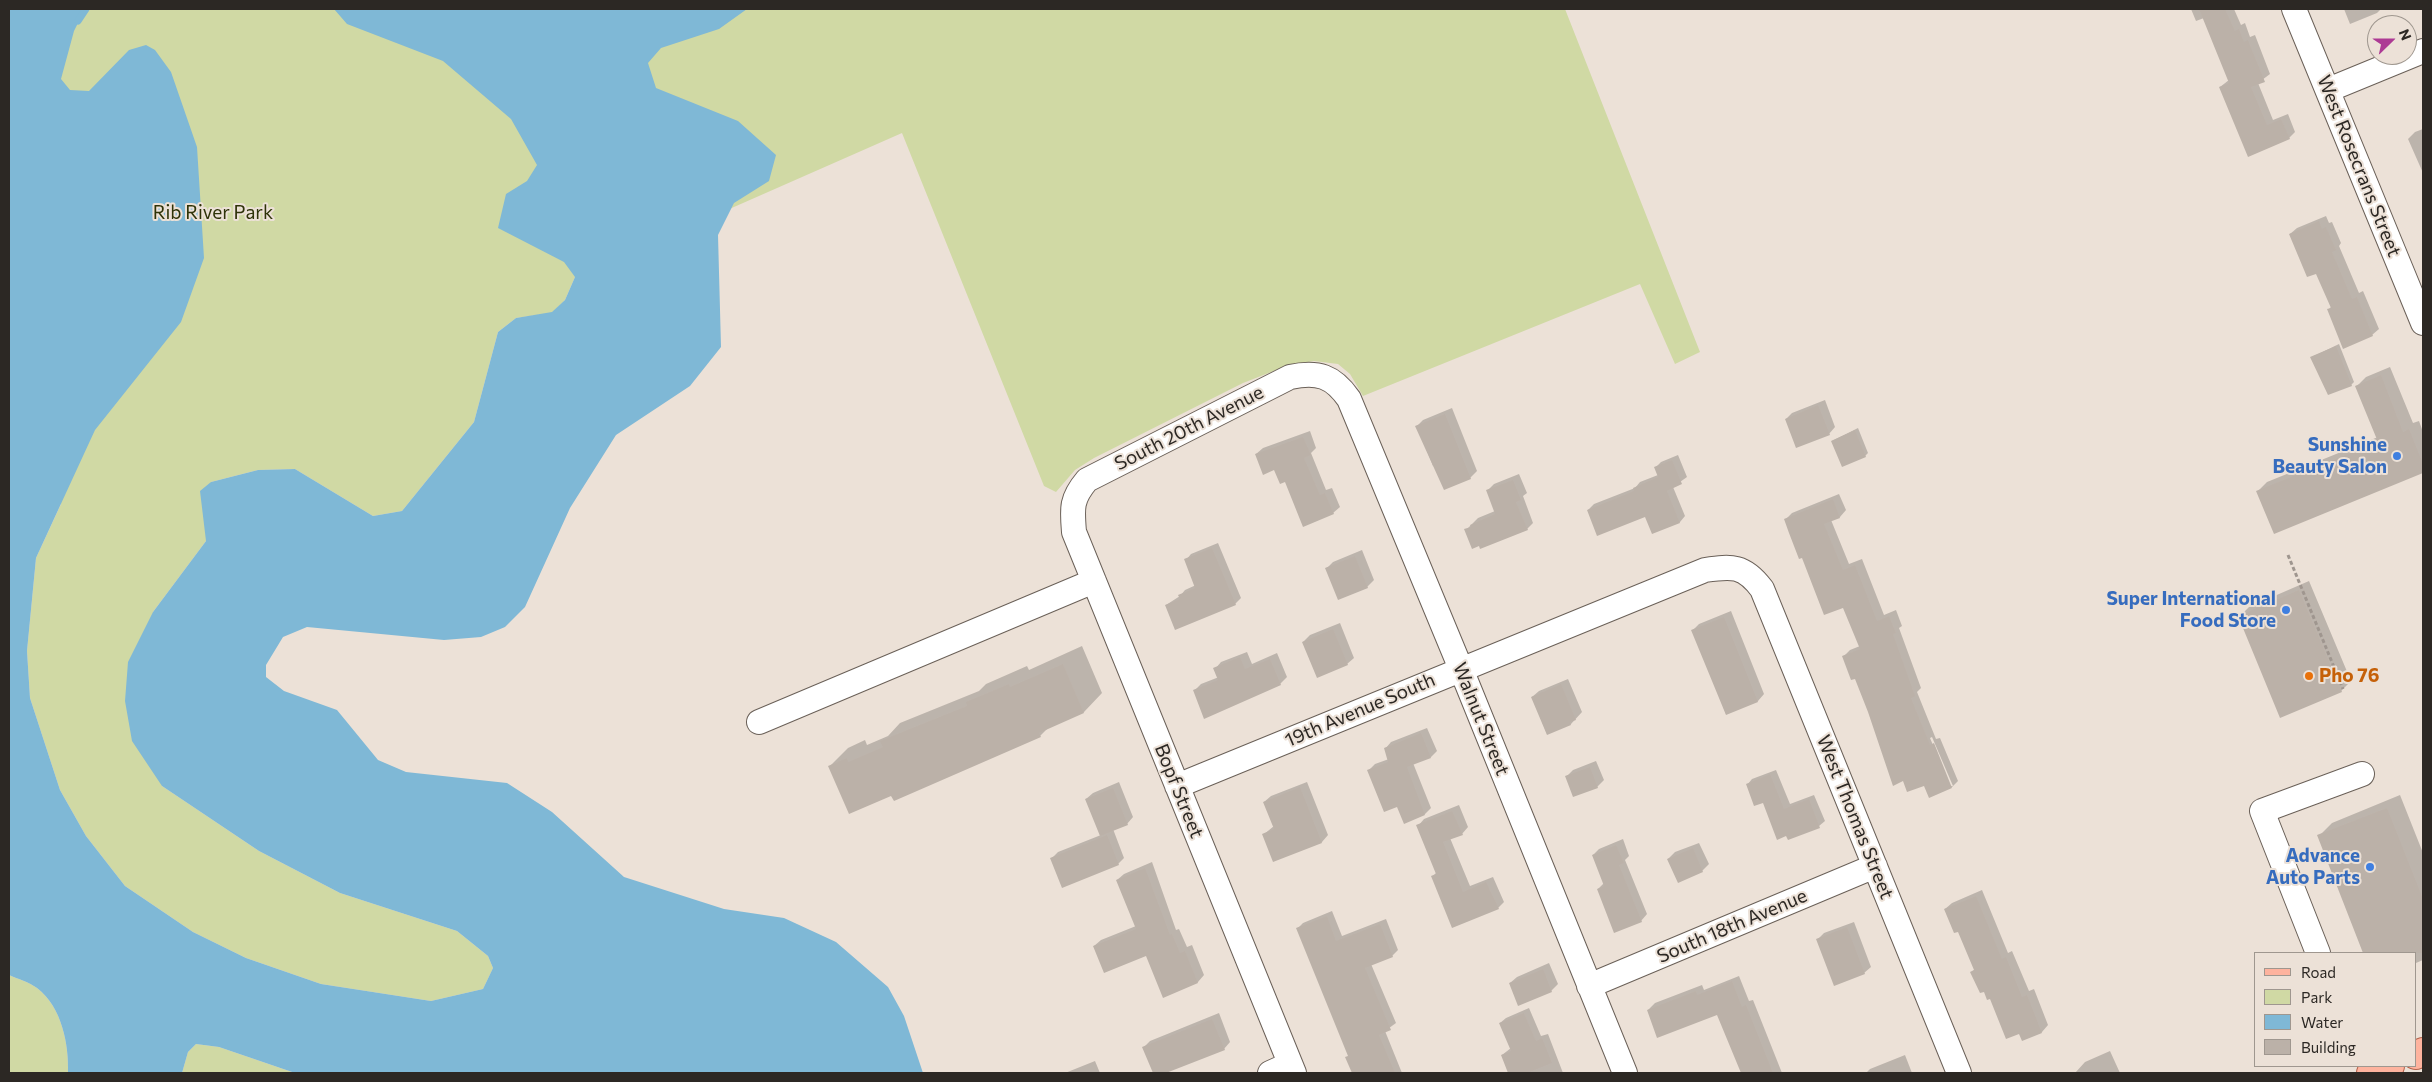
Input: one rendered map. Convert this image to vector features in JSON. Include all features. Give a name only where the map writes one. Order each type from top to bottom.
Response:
[{"type":"main road","points":[[2371,1073],[2387,1067]]},
{"type":"street","name":"West Rosecrans Street","points":[[2294,9],[2423,323]]},
{"type":"street","points":[[2328,90],[2423,51]]},
{"type":"street","name":"South 20th Avenue","points":[[1072,507],[1077,492],[1087,480],[1290,377],[1304,374],[1322,376]]},
{"type":"street","name":"Walnut Street","points":[[1322,376],[1340,386],[1349,399],[1461,668],[1625,1073]]},
{"type":"street","name":"Bopf Street","points":[[1072,507],[1074,532],[1177,786],[1285,1070]]},
{"type":"street","name":"19th Avenue South","points":[[1177,786],[1461,668],[1705,570],[1727,567],[1741,569]]},
{"type":"street","name":"West Thomas Street","points":[[1741,569],[1753,577],[1762,588],[1959,1073]]},
{"type":"street","points":[[760,722],[1094,581]]},
{"type":"street","points":[[2318,952],[2262,810],[2362,774]]},
{"type":"street","name":"South 18th Avenue","points":[[1589,986],[1875,866]]},
{"type":"path","points":[[2288,555],[2343,689]]},
{"type":"green space","name":"Rib River Park","points":[[9,9],[1565,9],[1700,352],[1675,364],[1640,284],[1363,396],[1350,374],[1338,364],[1314,361],[1289,365],[1243,383],[1094,458],[1075,470],[1056,492],[1044,486],[902,133],[575,277],[565,300],[552,313],[516,318],[498,332],[474,422],[402,511],[373,516],[295,469],[258,470],[211,482],[206,541],[153,612],[162,786],[259,851],[340,893],[457,931],[488,956],[493,968],[483,989],[431,1001],[321,984],[246,958],[193,932],[125,886],[86,836],[60,790],[30,698],[27,651],[36,558],[61,504]]},
{"type":"green space","points":[[9,975],[37,988],[53,1005],[65,1039],[68,1073],[9,1073]]},
{"type":"green space","points":[[196,1044],[219,1047],[295,1073],[182,1073],[188,1052]]},
{"type":"water","points":[[9,9],[85,9],[74,31],[61,79],[70,90],[89,91],[129,50],[146,45],[155,50],[171,72],[197,147],[204,258],[181,322],[95,430],[36,558],[27,651],[30,698],[60,790],[86,836],[125,886],[193,932],[246,958],[321,984],[431,1001],[483,989],[493,968],[488,956],[457,931],[340,893],[259,851],[162,786],[132,741],[125,701],[128,662],[153,612],[206,541],[200,491],[211,482],[258,470],[295,469],[373,516],[402,511],[474,422],[498,332],[516,318],[552,312],[565,300],[575,277],[564,262],[498,228],[506,194],[527,181],[537,165],[511,119],[443,61],[347,24],[334,9],[747,9],[719,29],[661,48],[648,63],[656,88],[738,121],[776,155],[769,181],[734,203],[718,235],[721,347],[690,386],[616,435],[570,508],[525,607],[505,627],[481,637],[444,640],[307,627],[283,637],[266,665],[266,677],[284,691],[337,710],[378,760],[406,772],[507,783],[552,812],[624,877],[724,909],[784,918],[836,942],[888,987],[904,1016],[923,1073],[295,1073],[219,1047],[196,1044],[188,1052],[182,1073],[68,1073],[65,1039],[53,1005],[37,988],[9,975]]},
{"type":"building","points":[[2199,9],[2225,9],[2235,31],[2239,29],[2244,42],[2248,40],[2265,82],[2251,87],[2267,125],[2281,119],[2290,139],[2248,157],[2219,87],[2229,83]]},
{"type":"building","points":[[2319,221],[2322,229],[2326,227],[2336,250],[2332,252],[2352,299],[2357,297],[2373,336],[2343,349],[2327,309],[2331,308],[2316,274],[2307,277],[2289,234]]},
{"type":"building","points":[[2336,346],[2352,386],[2328,395],[2310,357]]},
{"type":"building","points":[[2381,375],[2403,432],[2409,429],[2423,464],[2423,473],[2274,534],[2256,491],[2378,442],[2355,386]]},
{"type":"building","points":[[1818,405],[1830,435],[1796,448],[1785,419]]},
{"type":"building","points":[[1445,414],[1471,479],[1444,490],[1415,426]]},
{"type":"building","points":[[1855,430],[1866,457],[1842,467],[1831,441]]},
{"type":"building","points":[[1303,437],[1311,455],[1304,458],[1320,495],[1325,493],[1334,514],[1303,527],[1285,482],[1280,484],[1274,470],[1263,475],[1255,454]]},
{"type":"building","points":[[1672,460],[1682,484],[1667,491],[1680,523],[1652,534],[1645,517],[1597,536],[1587,510],[1634,491],[1633,488],[1658,477],[1654,467]]},
{"type":"building","points":[[1513,480],[1521,500],[1516,502],[1528,530],[1480,549],[1479,546],[1472,549],[1464,529],[1495,514],[1486,490]]},
{"type":"building","points":[[1833,499],[1840,518],[1824,524],[1843,570],[1855,565],[1877,621],[1889,616],[1896,633],[1893,634],[1915,696],[1911,698],[1930,745],[1934,743],[1952,788],[1929,798],[1924,786],[1907,792],[1903,781],[1893,786],[1868,712],[1855,679],[1851,680],[1842,656],[1860,649],[1843,608],[1824,615],[1802,558],[1799,559],[1784,519]]},
{"type":"building","points":[[1212,548],[1236,605],[1175,630],[1165,605],[1180,599],[1178,595],[1195,588],[1184,559]]},
{"type":"building","points":[[1355,556],[1368,588],[1338,600],[1325,568]]},
{"type":"building","points":[[2299,590],[2342,692],[2280,718],[2238,616]]},
{"type":"building","points":[[1724,617],[1758,702],[1726,715],[1691,630]]},
{"type":"building","points":[[1333,629],[1348,665],[1317,678],[1302,642]]},
{"type":"building","points":[[1240,657],[1245,669],[1270,659],[1281,685],[1204,719],[1193,690],[1218,680],[1213,668]]},
{"type":"building","points":[[1063,664],[1084,713],[1039,733],[1041,737],[894,801],[891,796],[849,814],[828,766],[847,758],[848,762],[883,747],[880,741],[967,706],[966,702],[1009,684],[1010,687]]},
{"type":"building","points":[[1561,684],[1576,720],[1570,722],[1571,725],[1547,735],[1531,697]]},
{"type":"building","points":[[1421,733],[1431,758],[1407,767],[1425,815],[1404,824],[1397,807],[1384,812],[1367,770],[1388,762],[1384,748]]},
{"type":"building","points":[[1590,767],[1598,788],[1573,797],[1565,776]]},
{"type":"building","points":[[1770,774],[1784,809],[1809,799],[1820,828],[1788,840],[1786,836],[1777,840],[1763,803],[1754,806],[1746,784]]},
{"type":"building","points":[[1300,787],[1322,843],[1273,862],[1262,834],[1274,829],[1263,802]]},
{"type":"building","points":[[1113,788],[1128,825],[1100,836],[1085,799]]},
{"type":"building","name":"Advance Auto Parts","points":[[2387,808],[2423,899],[2423,953],[2363,952],[2317,835]]},
{"type":"building","points":[[1452,811],[1463,835],[1443,842],[1463,892],[1486,882],[1499,909],[1452,928],[1431,876],[1436,874],[1416,825]]},
{"type":"building","points":[[1107,835],[1119,865],[1062,888],[1050,858]]},
{"type":"building","points":[[1616,845],[1624,863],[1619,865],[1642,922],[1614,933],[1597,889],[1604,886],[1592,855]]},
{"type":"building","points":[[1693,848],[1703,872],[1678,883],[1667,859]]},
{"type":"building","points":[[1145,868],[1170,935],[1172,934],[1180,953],[1185,951],[1198,983],[1163,998],[1146,956],[1104,973],[1093,946],[1136,929],[1116,880]]},
{"type":"building","points":[[1976,896],[2002,959],[2006,957],[2022,997],[2027,995],[2042,1033],[2022,1041],[2019,1034],[2006,1039],[1990,999],[1987,1000],[1984,992],[1980,993],[1970,972],[1974,970],[1958,932],[1954,933],[1944,909]]},
{"type":"building","points":[[1327,916],[1336,941],[1380,924],[1393,957],[1365,968],[1391,1030],[1379,1035],[1395,1073],[1352,1073],[1345,1057],[1348,1056],[1296,928]]},
{"type":"building","points":[[1847,927],[1865,974],[1834,986],[1816,939]]},
{"type":"building","points":[[1543,969],[1552,992],[1518,1006],[1509,983]]},
{"type":"building","points":[[1732,981],[1742,1007],[1746,1005],[1773,1073],[1741,1073],[1717,1015],[1657,1038],[1647,1010],[1696,991],[1697,995]]},
{"type":"building","points":[[1524,1013],[1536,1041],[1542,1038],[1552,1063],[1527,1073],[1508,1073],[1501,1055],[1511,1051],[1499,1023]]},
{"type":"building","points":[[1212,1019],[1225,1050],[1166,1073],[1153,1073],[1142,1047]]},
{"type":"waterway","points":[[78,21],[86,9]]},
{"type":"place","name":"Sunshine Beauty Salon","points":[[2397,456]]},
{"type":"place","name":"Super International Food Store","points":[[2286,610]]},
{"type":"place","name":"Pho 76","points":[[2309,676]]},
{"type":"place","name":"Advance Auto Parts","points":[[2370,867]]}]
